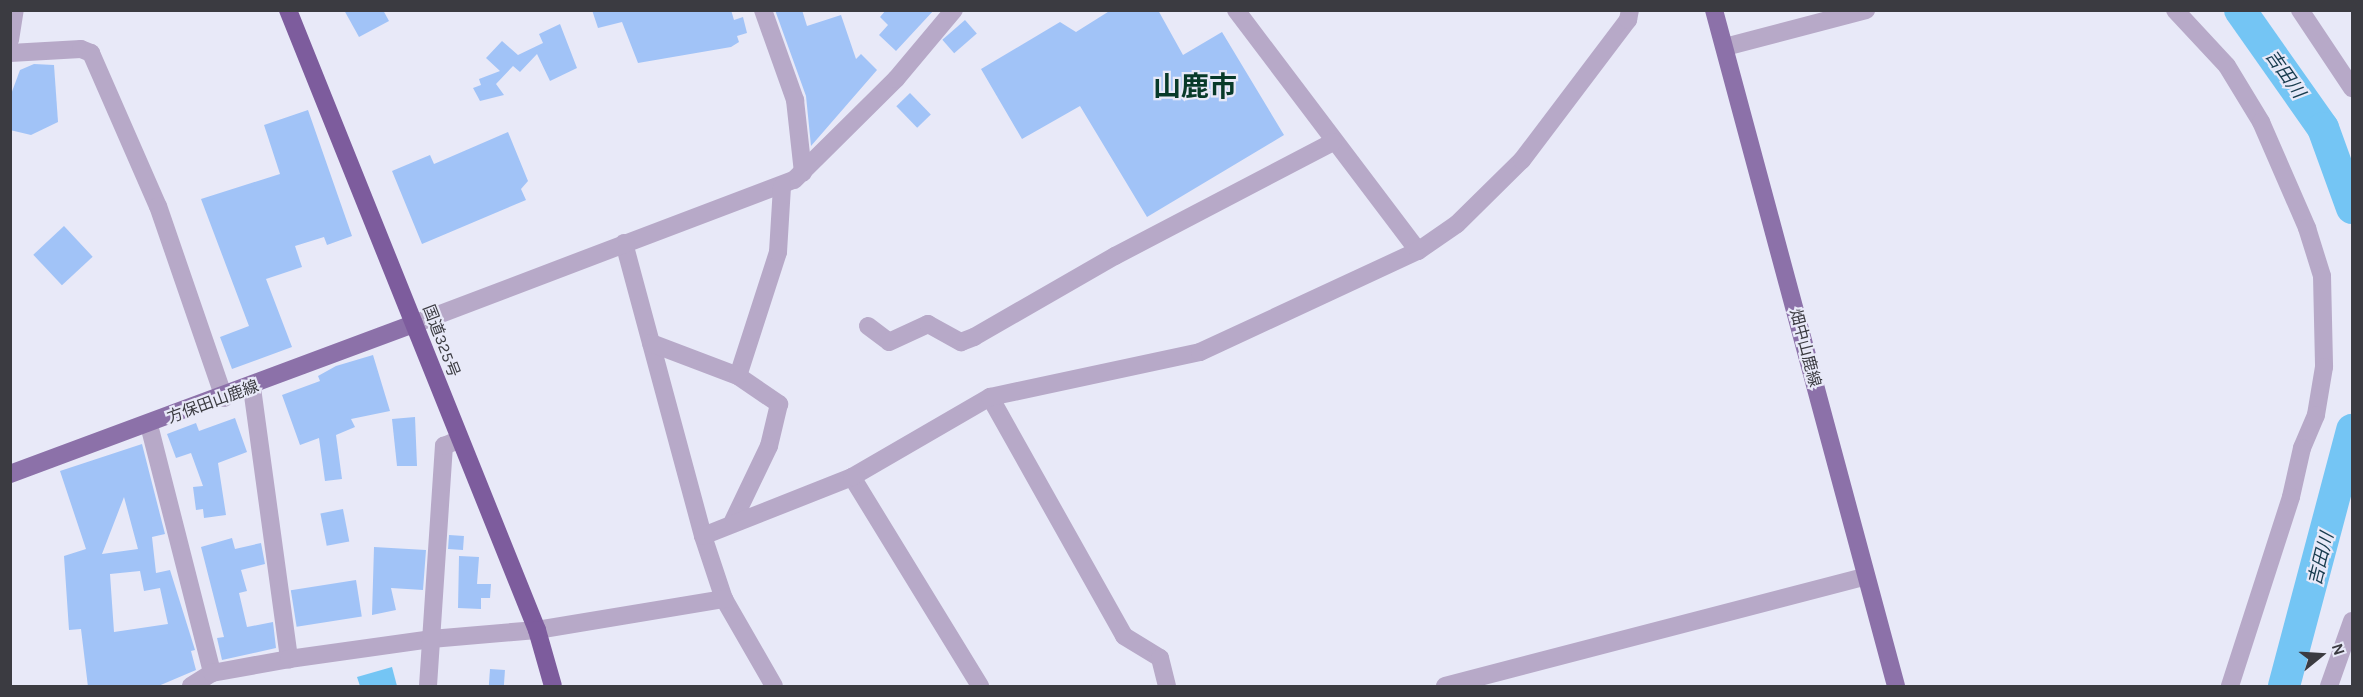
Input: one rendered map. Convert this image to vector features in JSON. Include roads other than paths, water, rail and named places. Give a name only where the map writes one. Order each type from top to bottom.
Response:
[{"type":"highway","name":"国道325号","points":[[288,10],[458,440],[537,630],[553,687]]},
{"type":"main road","name":"畑中山鹿線","points":[[1714,10],[1896,687]]},
{"type":"main road","name":"方保田山鹿線","points":[[10,474],[252,388],[414,324]]},
{"type":"street","points":[[10,40],[15,10]]},
{"type":"street","points":[[763,10],[795,100],[802,173]]},
{"type":"street","points":[[414,324],[624,243],[782,186],[802,173],[896,79],[954,10]]},
{"type":"street","points":[[1236,10],[1333,142],[1418,251]]},
{"type":"street","points":[[703,536],[733,521],[852,477],[990,397],[1200,352],[1418,251],[1457,224],[1522,160],[1628,20],[1630,10]]},
{"type":"street","points":[[1725,47],[1866,10]]},
{"type":"street","points":[[2175,10],[2227,66],[2261,122],[2307,228],[2322,276],[2324,367],[2316,415],[2302,448],[2291,497],[2229,687]]},
{"type":"street","points":[[2300,10],[2352,88]]},
{"type":"street","points":[[10,53],[81,49],[91,53],[158,206],[224,398]]},
{"type":"street","points":[[868,327],[889,342],[928,324],[961,342],[974,337],[1115,256],[1333,142]]},
{"type":"street","points":[[738,376],[778,252],[782,186]]},
{"type":"street","points":[[624,243],[703,536],[724,598],[774,687]]},
{"type":"street","points":[[651,343],[738,376],[779,404],[769,446],[733,521]]},
{"type":"street","points":[[252,388],[289,659]]},
{"type":"street","points":[[990,397],[1124,636],[1160,658],[1167,687]]},
{"type":"street","points":[[149,425],[212,673]]},
{"type":"street","points":[[428,687],[444,446],[458,440]]},
{"type":"street","points":[[852,477],[980,687]]},
{"type":"street","points":[[1445,687],[1866,576]]},
{"type":"street","points":[[191,687],[212,673],[289,659],[431,639],[537,630],[724,598]]},
{"type":"street","points":[[2329,687],[2352,621]]},
{"type":"water","points":[[392,667],[397,686],[360,686],[357,677]]},
{"type":"waterway","name":"吉田川","points":[[2240,10],[2323,128],[2352,208]]},
{"type":"waterway","name":"吉田川","points":[[2284,686],[2352,430]]},
{"type":"district","name":"山鹿市","points":[[1195,87]]}]
